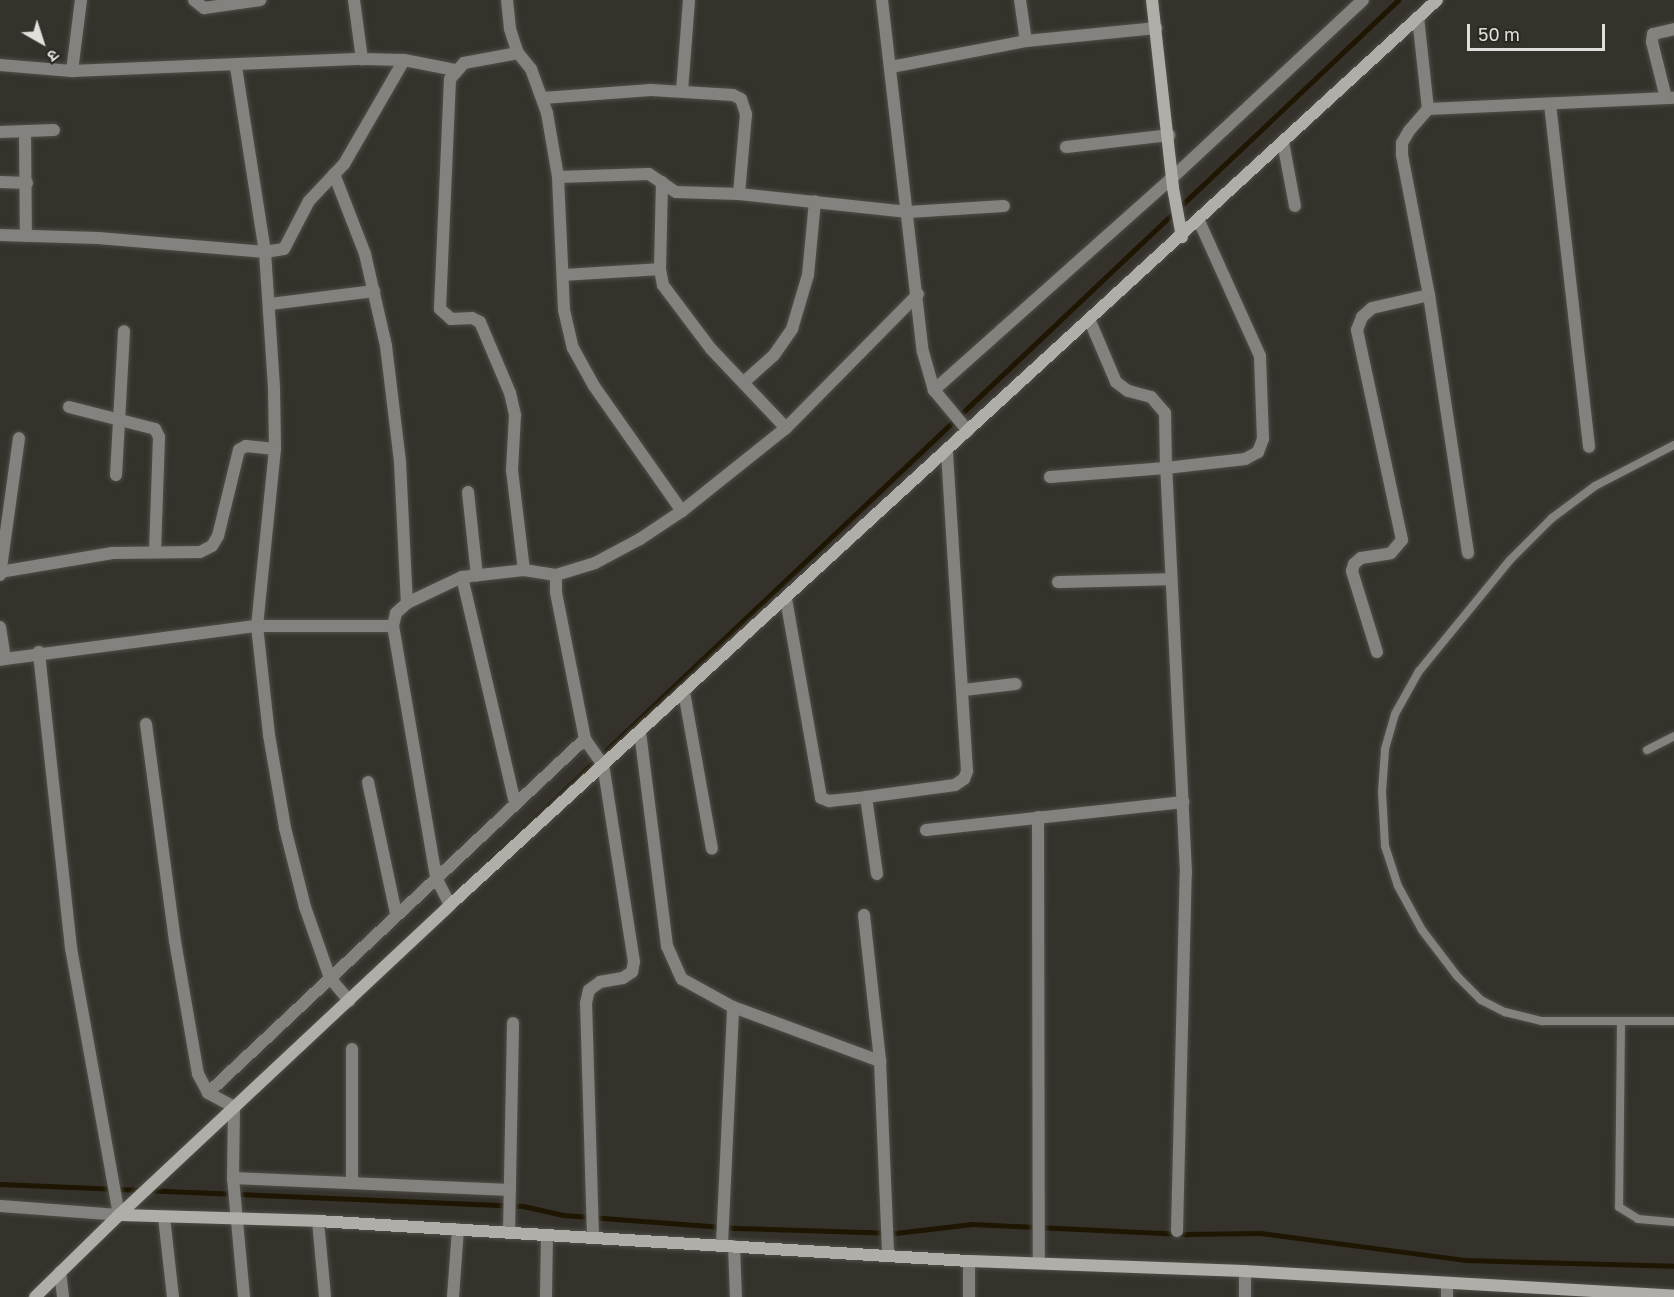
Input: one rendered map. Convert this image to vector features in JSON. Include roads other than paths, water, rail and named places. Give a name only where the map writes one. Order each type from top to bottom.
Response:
[{"type":"street","points":[[72,70],[81,0]]},
{"type":"street","points":[[194,0],[204,8],[260,0]]},
{"type":"street","points":[[354,0],[362,59]]},
{"type":"street","points":[[507,0],[510,29],[518,53],[531,69],[543,98],[558,177],[564,310],[573,348],[594,386],[682,511]]},
{"type":"street","points":[[682,91],[689,0]]},
{"type":"street","points":[[882,0],[923,352],[934,390],[964,426]]},
{"type":"street","points":[[1020,0],[1026,42]]},
{"type":"street","points":[[1152,0],[1173,183],[1182,237]]},
{"type":"street","points":[[934,390],[1173,183],[1363,0]]},
{"type":"street","points":[[1427,7],[1428,109],[1408,131],[1402,143],[1402,155],[1429,295],[1468,553]]},
{"type":"street","points":[[35,1297],[119,1215],[222,1100],[339,989],[450,905],[947,452],[964,426],[1090,321],[1427,7]]},
{"type":"street","points":[[891,67],[1026,42],[1155,28]]},
{"type":"street","points":[[1428,109],[1670,98],[1652,42],[1653,34],[1674,29]]},
{"type":"street","points":[[518,53],[464,63],[455,70],[450,79],[440,309],[451,319],[480,322],[510,393],[515,415],[512,470],[524,570]]},
{"type":"street","points":[[0,65],[72,70],[236,67],[362,59],[404,60],[455,70]]},
{"type":"street","points":[[0,235],[265,252],[284,249],[309,201],[334,174],[404,60]]},
{"type":"street","points":[[236,67],[265,252],[270,304],[275,448],[256,626],[269,735],[285,828],[305,907],[339,989]]},
{"type":"street","points":[[543,98],[682,91],[733,95],[746,106],[739,194]]},
{"type":"street","points":[[1550,104],[1589,447]]},
{"type":"street","points":[[0,132],[54,130]]},
{"type":"street","points":[[25,131],[26,236]]},
{"type":"street","points":[[1066,147],[1169,135]]},
{"type":"street","points":[[1283,142],[1294,206]]},
{"type":"street","points":[[334,174],[365,254],[374,291],[396,416],[407,603]]},
{"type":"street","points":[[558,177],[649,174],[676,192],[739,194],[908,212],[1004,206]]},
{"type":"street","points":[[0,182],[27,183]]},
{"type":"street","points":[[662,182],[660,269],[672,302],[786,428]]},
{"type":"street","points":[[744,382],[774,355],[792,329],[808,275],[815,201]]},
{"type":"street","points":[[1050,477],[1245,459],[1258,452],[1263,440],[1260,356],[1199,221]]},
{"type":"street","points":[[563,274],[660,269]]},
{"type":"street","points":[[270,304],[374,291]]},
{"type":"street","points":[[450,905],[436,877],[393,626],[396,613],[407,603],[462,577],[524,570],[556,575],[595,563],[682,511],[786,428],[918,294]]},
{"type":"street","points":[[1377,652],[1352,572],[1354,564],[1361,558],[1391,553],[1402,540],[1357,330],[1362,317],[1372,308],[1429,295]]},
{"type":"street","points":[[1090,321],[1116,382],[1128,391],[1151,397],[1165,413],[1186,873],[1177,1231]]},
{"type":"street","points":[[116,476],[124,331]]},
{"type":"street","points":[[69,407],[147,425],[155,429],[159,437],[155,550]]},
{"type":"street","points":[[19,438],[0,573],[112,553],[155,550],[200,552],[212,546],[218,536],[234,457],[246,446],[275,448]]},
{"type":"street","points":[[786,599],[821,798],[829,801],[866,797],[955,785],[964,779],[967,771],[963,690],[947,452]]},
{"type":"street","points":[[468,492],[477,576]]},
{"type":"street","points":[[556,575],[556,592],[589,746],[603,765],[634,962],[632,972],[622,978],[600,982],[589,990],[586,1004],[593,1237]]},
{"type":"street","points":[[462,577],[515,803]]},
{"type":"street","points":[[1058,582],[1171,579]]},
{"type":"street","points":[[0,627],[3,659],[39,652],[256,626],[393,626]]},
{"type":"street","points":[[39,652],[71,948],[119,1215]]},
{"type":"street","points":[[963,690],[1016,684]]},
{"type":"street","points":[[684,692],[712,849]]},
{"type":"street","points":[[146,724],[175,941],[198,1074],[222,1100],[234,1190],[244,1297]]},
{"type":"street","points":[[640,732],[668,946],[673,964],[693,988],[733,1007],[880,1061]]},
{"type":"street","points":[[222,1100],[339,989],[396,914],[515,803],[589,746]]},
{"type":"street","points":[[369,782],[396,914]]},
{"type":"street","points":[[866,797],[877,874]]},
{"type":"street","points":[[926,830],[1183,802]]},
{"type":"street","points":[[1038,817],[1039,1257]]},
{"type":"street","points":[[864,915],[880,1061],[889,1234],[888,1255]]},
{"type":"street","points":[[733,1007],[725,1237],[736,1297]]},
{"type":"street","points":[[509,1233],[513,1023]]},
{"type":"street","points":[[352,1049],[352,1183]]},
{"type":"street","points":[[234,1190],[352,1183],[510,1190]]},
{"type":"street","points":[[0,1206],[119,1215],[318,1221],[593,1237],[725,1237],[888,1255],[969,1261],[1039,1257],[1245,1271],[1447,1291],[1674,1296]]},
{"type":"street","points":[[164,1217],[173,1297]]},
{"type":"street","points":[[318,1221],[325,1297]]},
{"type":"street","points":[[453,1297],[458,1229]]},
{"type":"street","points":[[546,1297],[547,1235]]},
{"type":"street","points":[[969,1261],[969,1297]]},
{"type":"street","points":[[1245,1271],[1245,1297]]},
{"type":"street","points":[[60,1272],[63,1297]]},
{"type":"lane","points":[[1674,445],[1595,486],[1552,518],[1510,560],[1419,671],[1395,714],[1385,750],[1382,792],[1385,846],[1402,895],[1456,976],[1481,1000],[1506,1012],[1542,1021],[1674,1021]]},
{"type":"lane","points":[[1647,750],[1674,736]]},
{"type":"lane","points":[[1621,1021],[1619,1207],[1638,1219],[1674,1222]]},
{"type":"waterway","points":[[485,865],[1398,0]]},
{"type":"waterway","points":[[0,1184],[523,1206],[563,1215],[736,1228],[895,1233],[972,1224],[1188,1234],[1260,1233],[1464,1260],[1674,1266]]}]
